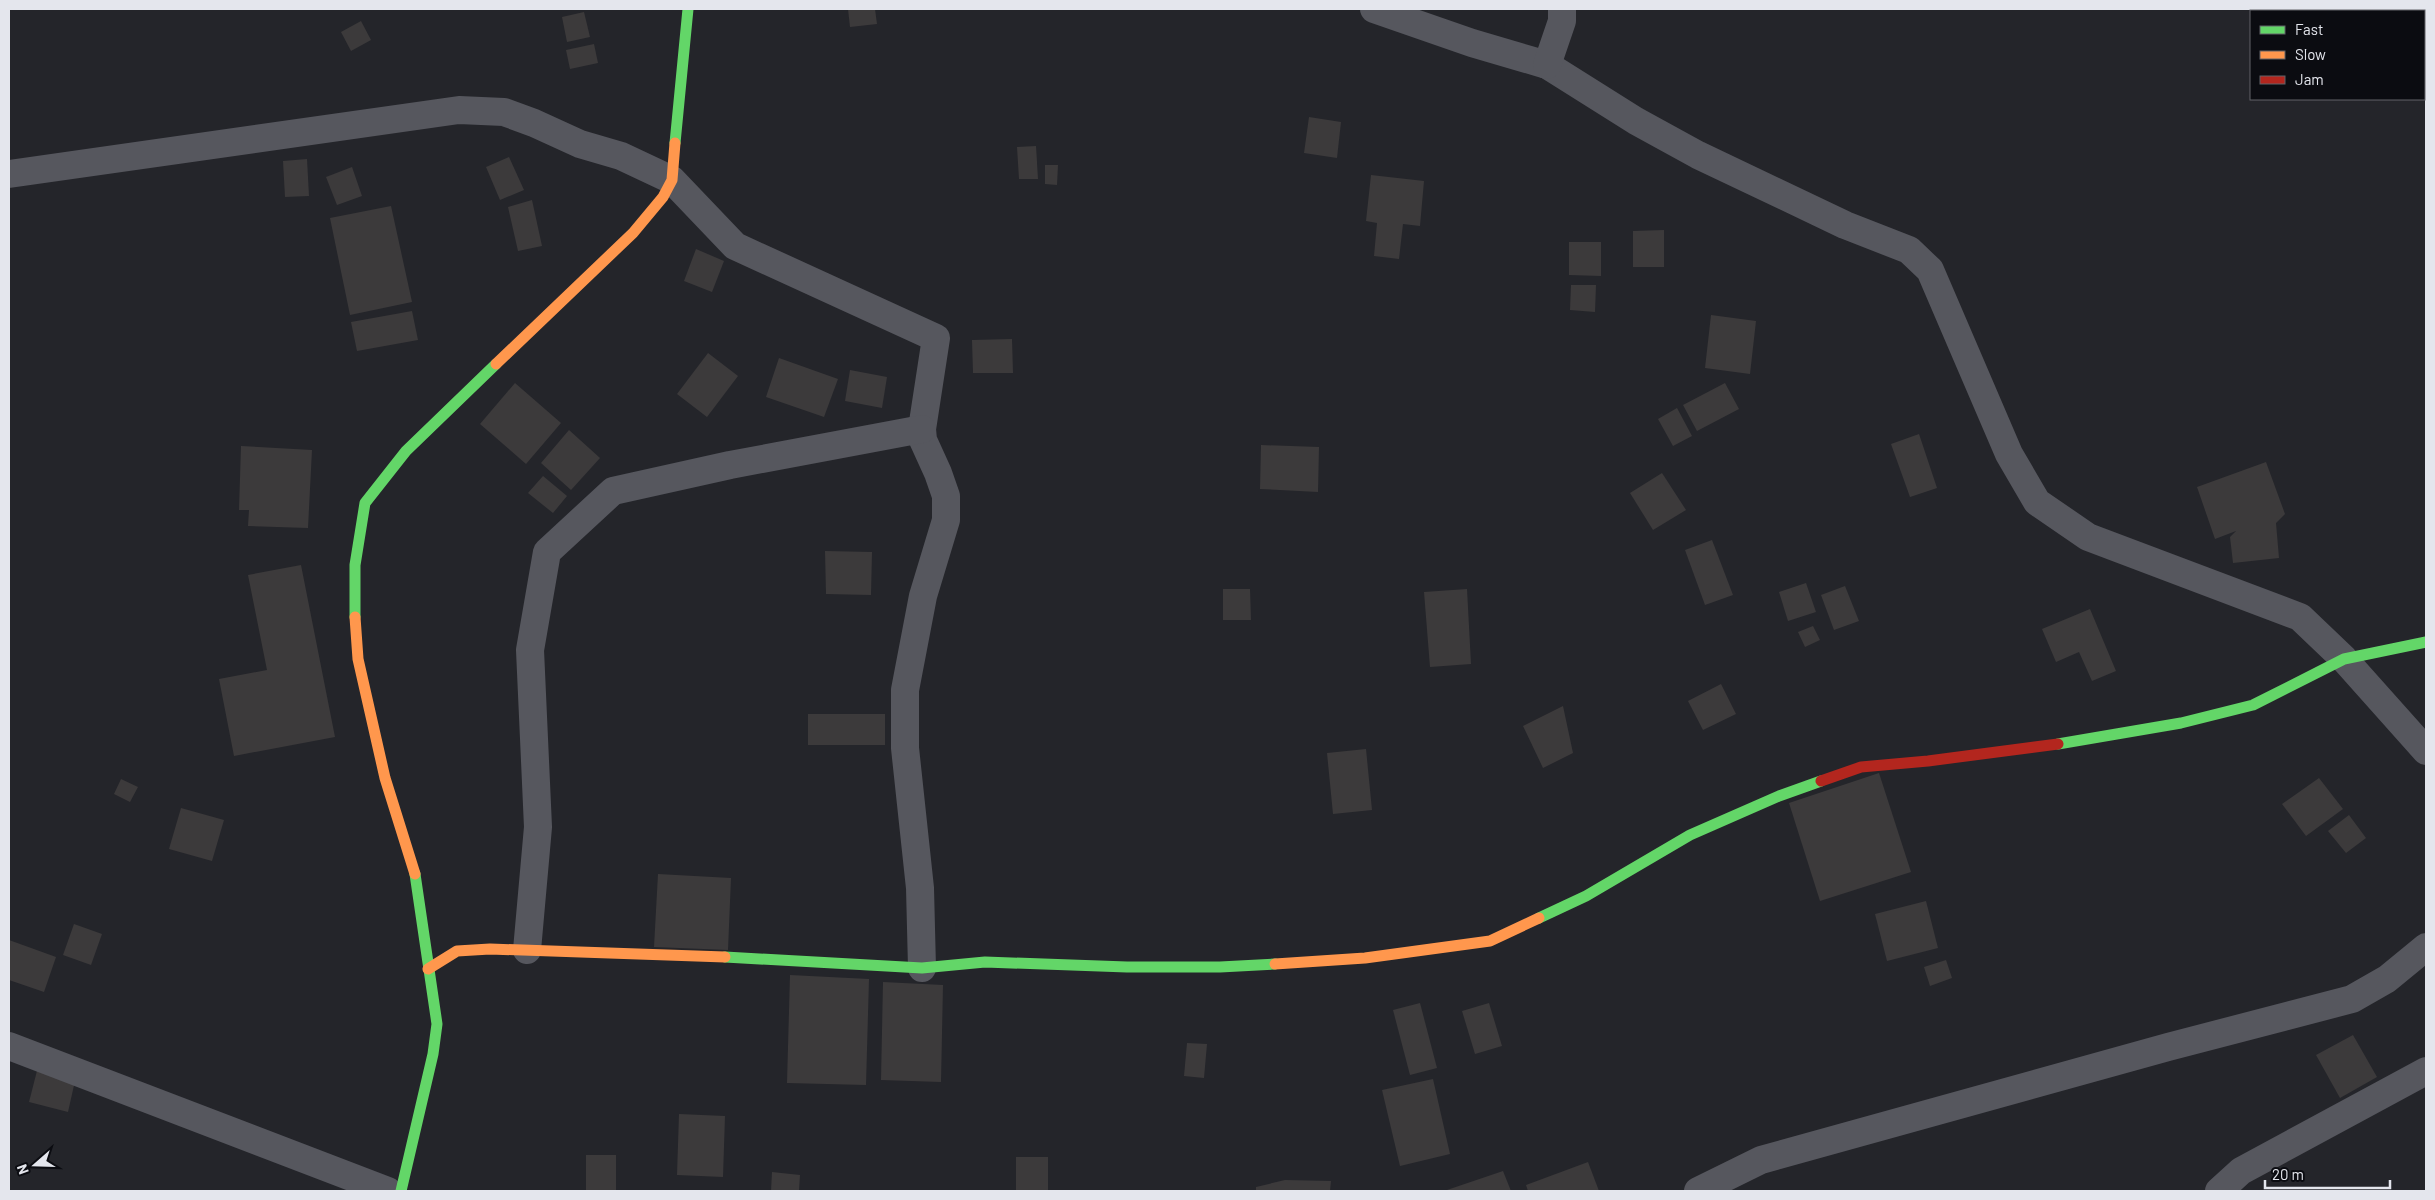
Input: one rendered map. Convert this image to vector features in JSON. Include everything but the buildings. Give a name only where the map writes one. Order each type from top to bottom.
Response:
[{"type":"street","points":[[401,1191],[433,1054],[437,1024],[418,882],[384,778],[358,659],[354,623],[356,565],[365,503],[406,451],[633,233],[662,197],[672,180],[688,9]]},
{"type":"street","points":[[1374,9],[1472,43],[1547,66],[1636,121],[1698,156],[1845,225],[1910,250],[1930,270],[2009,454],[2037,502],[2088,537],[2300,617],[2344,658],[2426,751]]},
{"type":"street","points":[[1547,66],[1562,21],[1562,9]]},
{"type":"street","points":[[9,174],[459,110],[504,112],[534,123],[580,144],[621,156],[672,180],[735,246],[936,338],[922,429],[923,440],[938,472],[946,496],[946,520],[923,596],[905,690],[905,748],[920,888],[922,968]]},
{"type":"street","points":[[527,950],[538,827],[530,650],[547,552],[613,491],[730,465],[922,429]]},
{"type":"street","points":[[428,968],[457,951],[490,949],[732,957],[922,968],[985,962],[1127,967],[1220,967],[1365,958],[1490,941],[1586,896],[1690,835],[1779,796],[1861,767],[1928,761],[2080,741],[2182,723],[2253,705],[2344,658],[2426,642]]},
{"type":"street","points":[[1698,1191],[1761,1160],[2168,1047],[2352,999],[2387,978],[2426,947]]},
{"type":"street","points":[[9,1046],[388,1191]]},
{"type":"street","points":[[2219,1191],[2241,1171],[2426,1071]]},
{"type":"traffic: fast","points":[[675,143],[688,9]]},
{"type":"traffic: fast","points":[[355,617],[355,565],[365,503],[406,451],[496,364]]},
{"type":"traffic: fast","points":[[2058,744],[2181,723],[2253,705],[2344,659],[2426,642]]},
{"type":"traffic: fast","points":[[1539,918],[1586,896],[1690,835],[1779,796],[1821,781]]},
{"type":"traffic: fast","points":[[401,1191],[433,1054],[437,1024],[415,874]]},
{"type":"traffic: fast","points":[[725,957],[922,968],[985,962],[1127,967],[1220,967],[1275,964]]},
{"type":"traffic: slow","points":[[496,364],[633,233],[663,197],[672,180],[675,143]]},
{"type":"traffic: slow","points":[[355,617],[358,659],[385,778],[415,874]]},
{"type":"traffic: slow","points":[[1275,964],[1365,958],[1490,941],[1539,918]]},
{"type":"traffic: slow","points":[[428,969],[457,951],[490,949],[725,957]]},
{"type":"traffic: jam","points":[[1821,781],[1861,767],[1928,761],[2058,744]]}]
